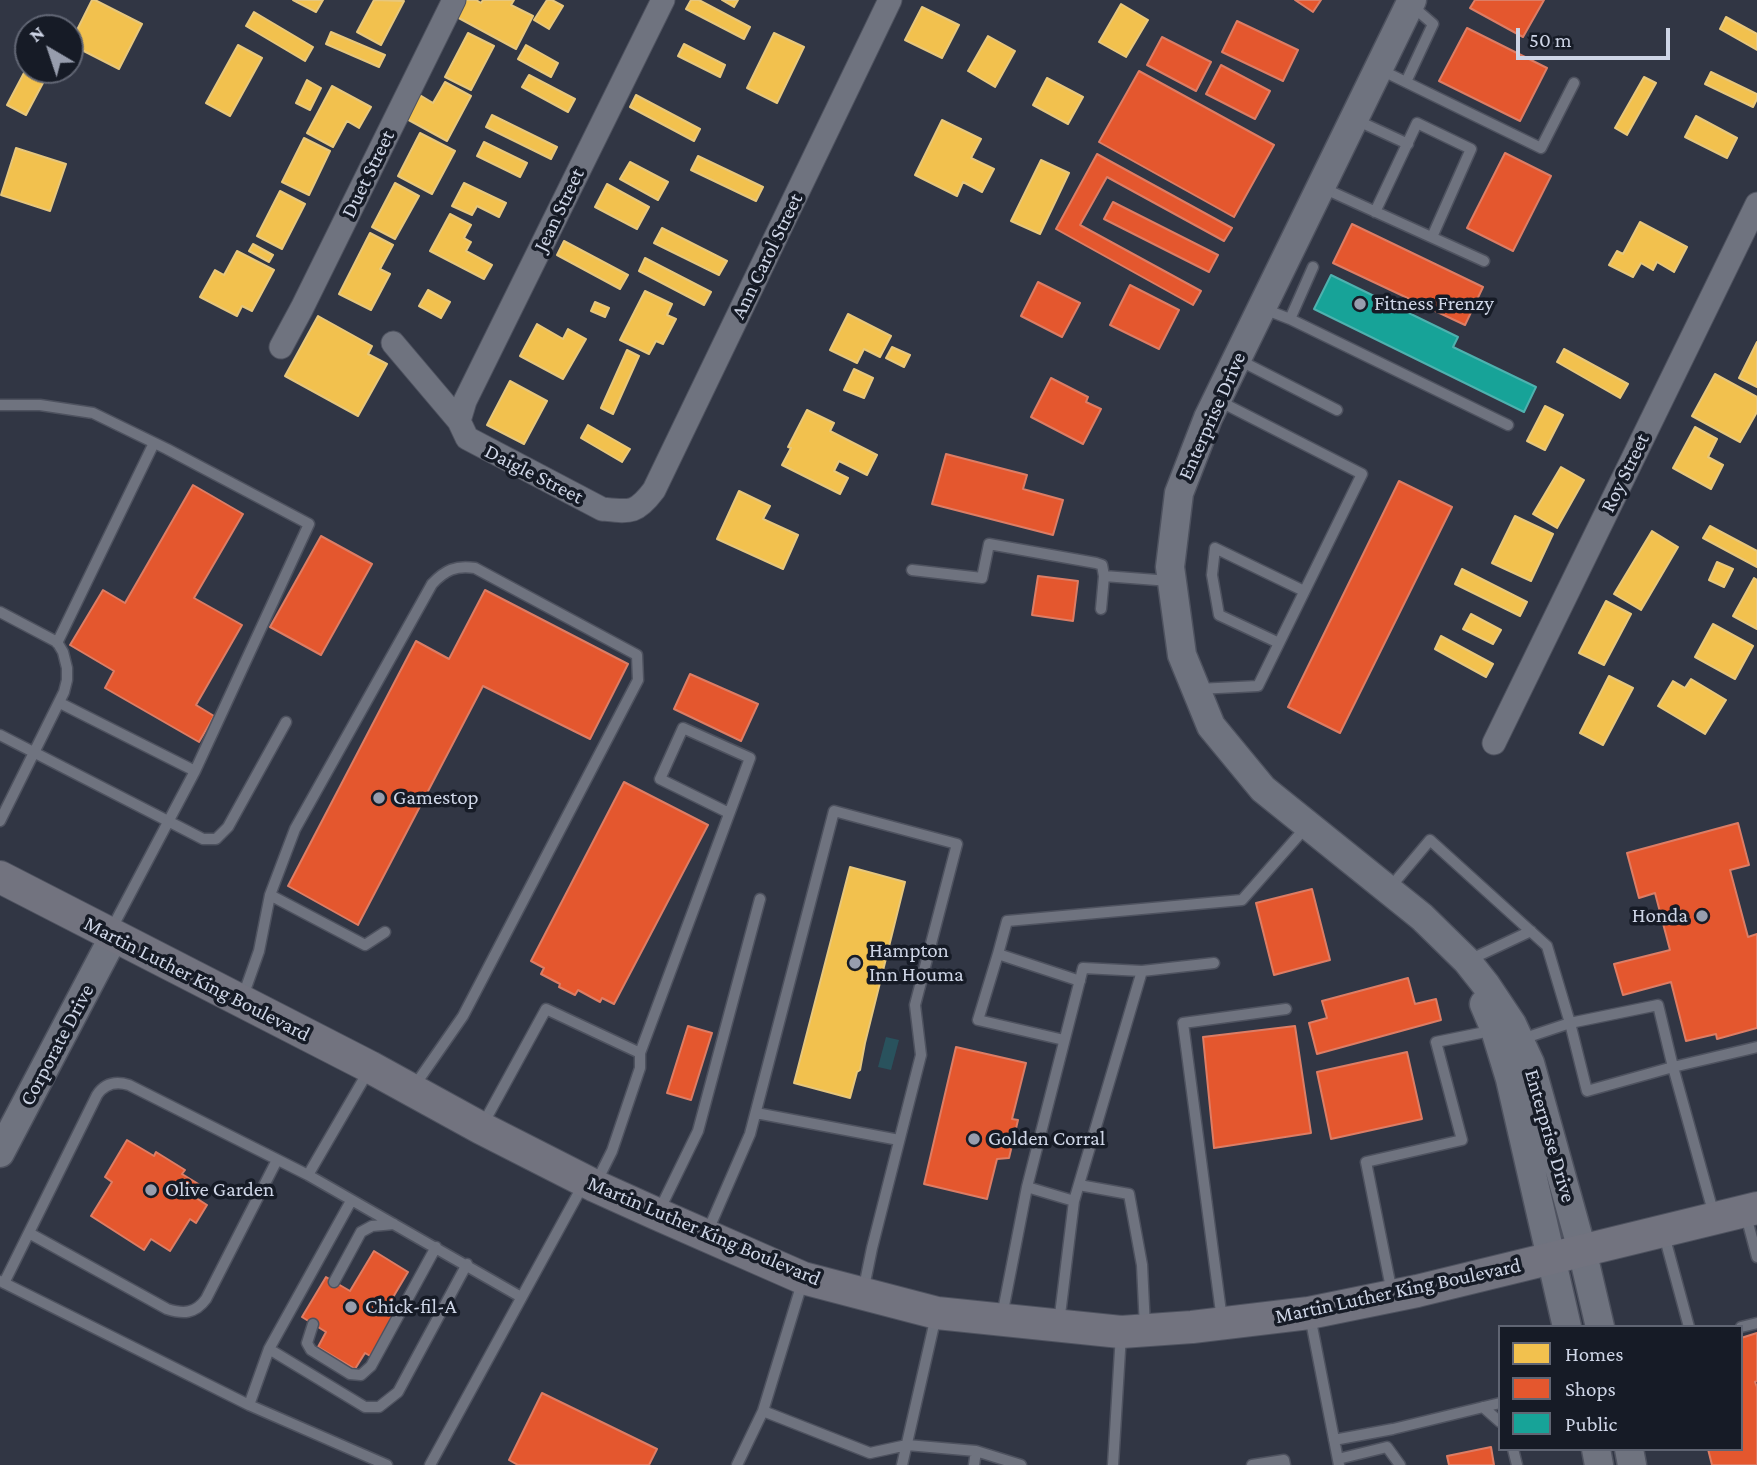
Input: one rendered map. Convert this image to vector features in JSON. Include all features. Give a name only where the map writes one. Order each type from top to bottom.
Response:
[{"type":"main road","name":"Martin Luther King Boulevard","points":[[0,877],[590,1183],[803,1278],[937,1313],[1133,1331],[1310,1313],[1392,1296],[1751,1209]]},
{"type":"street","name":"Duet Street","points":[[281,346],[454,0]]},
{"type":"street","name":"Jean Street","points":[[459,421],[465,401],[663,0]]},
{"type":"street","name":"Ann Carol Street","points":[[638,507],[654,490],[890,0]]},
{"type":"street","name":"Enterprise Drive","points":[[1411,2],[1217,400],[1179,493],[1170,567],[1182,655],[1211,726],[1263,789],[1422,917],[1467,961],[1506,1014],[1510,1079],[1567,1325]]},
{"type":"street","name":"Roy Street","points":[[1494,743],[1757,204]]},
{"type":"street","name":"Daigle Street","points":[[393,343],[459,421],[467,438],[602,509],[627,512],[638,507]]},
{"type":"street","name":"Corporate Drive","points":[[0,1153],[112,935]]},
{"type":"street","name":"Enterprise Drive","points":[[1507,1035],[1530,1063],[1600,1325]]},
{"type":"lane","points":[[1406,82],[1433,24],[1411,2]]},
{"type":"lane","points":[[1379,69],[1541,148],[1574,83]]},
{"type":"lane","points":[[1354,119],[1408,144]]},
{"type":"lane","points":[[1375,212],[1417,123],[1471,149],[1432,237]]},
{"type":"lane","points":[[1321,187],[1484,261]]},
{"type":"lane","points":[[1290,320],[1313,267]]},
{"type":"lane","points":[[1262,308],[1508,425]]},
{"type":"lane","points":[[1237,359],[1338,410]]},
{"type":"lane","points":[[1196,689],[1258,686],[1362,474],[1217,400]]},
{"type":"lane","points":[[0,405],[40,405],[93,413],[309,524],[195,771],[112,935]]},
{"type":"lane","points":[[57,643],[154,443]]},
{"type":"lane","points":[[912,570],[982,578],[989,544],[1096,563],[1102,565],[1104,576],[1101,609]]},
{"type":"lane","points":[[1279,643],[1219,615],[1212,575],[1215,548],[1304,591]]},
{"type":"lane","points":[[241,1002],[259,951],[270,895],[295,829],[432,584],[452,568],[475,568],[637,654],[638,680],[463,1016],[412,1090]]},
{"type":"lane","points":[[1104,576],[1172,582]]},
{"type":"lane","points":[[0,612],[57,643],[67,667],[67,680],[60,703],[0,821]]},
{"type":"lane","points":[[60,703],[195,771]]},
{"type":"lane","points":[[0,735],[203,839],[216,839],[228,827],[286,722]]},
{"type":"lane","points":[[430,1465],[522,1297],[612,1151],[640,1068],[640,1053],[750,758],[683,728],[660,779],[729,813]]},
{"type":"lane","points":[[706,1236],[750,1134],[834,811],[957,844],[915,1006],[920,1055],[863,1293]]},
{"type":"lane","points":[[1064,1040],[978,1020],[1007,921],[1242,900],[1307,825]]},
{"type":"lane","points":[[1388,890],[1430,840],[1547,946],[1587,1091],[1757,1047]]},
{"type":"lane","points":[[270,895],[365,945],[385,932]]},
{"type":"lane","points":[[657,1214],[698,1131],[760,899]]},
{"type":"lane","points":[[1467,961],[1531,932]]},
{"type":"lane","points":[[999,954],[1080,981]]},
{"type":"lane","points":[[1002,1320],[1027,1187],[1083,968],[1142,971],[1214,963]]},
{"type":"lane","points":[[1059,1325],[1074,1201],[1142,971]]},
{"type":"lane","points":[[1392,1296],[1366,1162],[1462,1140],[1436,1042],[1507,1035],[1658,1005],[1714,1218]]},
{"type":"lane","points":[[481,1128],[546,1009],[640,1053]]},
{"type":"lane","points":[[1222,1323],[1183,1023],[1286,1009]]},
{"type":"lane","points":[[309,1175],[370,1067]]},
{"type":"lane","points":[[387,1465],[249,1405],[2,1282],[100,1090],[110,1084],[129,1085],[309,1175],[522,1297]]},
{"type":"lane","points":[[756,1113],[899,1140]]},
{"type":"lane","points":[[29,1233],[167,1309],[184,1313],[193,1311],[202,1306],[206,1299],[276,1160]]},
{"type":"lane","points":[[1079,1185],[1129,1194],[1142,1265],[1113,1465]]},
{"type":"lane","points":[[1027,1187],[1074,1201]]},
{"type":"lane","points":[[249,1405],[269,1349],[351,1201]]},
{"type":"lane","points":[[1751,1209],[1757,1257]]},
{"type":"lane","points":[[334,1282],[361,1231],[372,1226],[394,1224]]},
{"type":"lane","points":[[1663,1230],[1688,1325]]},
{"type":"lane","points":[[313,1324],[307,1343],[311,1350],[350,1374],[361,1375],[371,1366],[436,1247]]},
{"type":"lane","points":[[269,1349],[365,1407],[379,1407],[398,1392],[467,1264]]},
{"type":"lane","points":[[737,1465],[763,1411],[803,1278]]},
{"type":"lane","points":[[902,1465],[937,1313]]},
{"type":"lane","points":[[1310,1313],[1339,1462],[1387,1447],[1400,1465]]},
{"type":"lane","points":[[1335,1440],[1498,1403]]},
{"type":"lane","points":[[1483,1407],[1498,1420]]},
{"type":"lane","points":[[763,1411],[870,1453],[907,1446],[976,1451],[1021,1465]]},
{"type":"lane","points":[[974,1465],[976,1451]]},
{"type":"lane","points":[[1252,1465],[1284,1460],[1285,1465]]},
{"type":"water","points":[[886,1037],[899,1040],[891,1070],[878,1067]]},
{"type":"building: Homes","points":[[92,0],[95,0],[142,24],[119,69],[84,51],[84,16]]},
{"type":"building: Homes","points":[[293,0],[323,0],[316,12]]},
{"type":"building: Homes","points":[[374,0],[404,1],[381,45],[357,32]]},
{"type":"building: Homes","points":[[463,0],[476,0],[481,3],[483,0],[514,0],[511,5],[533,16],[516,49],[455,16]]},
{"type":"building: Homes","points":[[547,0],[563,6],[549,29],[534,20]]},
{"type":"building: Homes","points":[[691,0],[699,0],[750,27],[744,39],[686,9]]},
{"type":"building: Homes","points":[[722,0],[738,0],[734,7]]},
{"type":"building: Homes","points":[[1121,4],[1148,20],[1126,57],[1099,42]]},
{"type":"building: Homes","points":[[922,7],[959,25],[942,58],[905,40]]},
{"type":"building: Homes","points":[[254,12],[313,47],[305,61],[246,26]]},
{"type":"building: Homes","points":[[1726,17],[1757,34],[1757,50],[1720,29]]},
{"type":"building: Homes","points":[[331,32],[385,55],[379,67],[326,44]]},
{"type":"building: Homes","points":[[468,33],[494,46],[471,90],[445,77]]},
{"type":"building: Homes","points":[[774,33],[804,47],[777,103],[747,88]]},
{"type":"building: Homes","points":[[988,36],[1015,51],[995,87],[968,71]]},
{"type":"building: Homes","points":[[684,44],[725,65],[720,77],[678,56]]},
{"type":"building: Homes","points":[[238,45],[262,58],[230,116],[206,103]]},
{"type":"building: Homes","points":[[526,45],[558,63],[551,77],[518,59]]},
{"type":"building: Homes","points":[[1711,72],[1757,94],[1753,107],[1705,84]]},
{"type":"building: Homes","points":[[529,75],[575,99],[568,112],[522,87]]},
{"type":"building: Homes","points":[[1644,77],[1656,83],[1627,135],[1615,128]]},
{"type":"building: Homes","points":[[1047,78],[1083,97],[1068,124],[1033,105]]},
{"type":"building: Homes","points":[[307,80],[321,88],[310,110],[296,103]]},
{"type":"building: Homes","points":[[445,82],[471,96],[447,141],[405,118],[418,94],[433,103]]},
{"type":"building: Homes","points":[[18,84],[42,84],[26,115],[7,105]]},
{"type":"building: Homes","points":[[332,86],[371,107],[359,128],[347,121],[333,147],[307,133]]},
{"type":"building: Homes","points":[[636,95],[700,129],[694,141],[630,107]]},
{"type":"building: Homes","points":[[492,115],[557,147],[551,159],[486,127]]},
{"type":"building: Homes","points":[[1696,116],[1737,138],[1727,158],[1685,137]]},
{"type":"building: Homes","points":[[942,120],[981,139],[971,158],[994,169],[982,192],[963,182],[957,196],[915,175]]},
{"type":"building: Homes","points":[[420,133],[455,151],[432,194],[398,176]]},
{"type":"building: Homes","points":[[304,138],[330,151],[309,195],[282,182]]},
{"type":"building: Homes","points":[[484,142],[527,163],[520,177],[477,156]]},
{"type":"building: Homes","points":[[16,148],[66,164],[50,211],[1,195]]},
{"type":"building: Homes","points":[[698,156],[763,187],[756,201],[691,170]]},
{"type":"building: Homes","points":[[1041,160],[1069,173],[1040,234],[1011,221]]},
{"type":"building: Homes","points":[[630,162],[668,182],[658,200],[620,179]]},
{"type":"building: Homes","points":[[395,183],[419,196],[395,239],[372,227]]},
{"type":"building: Homes","points":[[464,183],[506,203],[499,217],[477,206],[472,215],[452,206]]},
{"type":"building: Homes","points":[[607,184],[649,207],[637,229],[595,207]]},
{"type":"building: Homes","points":[[280,191],[305,204],[282,249],[257,236]]},
{"type":"building: Homes","points":[[450,214],[471,225],[464,238],[471,242],[466,251],[492,265],[484,279],[430,251]]},
{"type":"building: Homes","points":[[1640,222],[1687,247],[1674,272],[1657,262],[1653,270],[1641,263],[1633,277],[1609,265],[1617,251],[1623,254]]},
{"type":"building: Homes","points":[[662,228],[727,261],[719,275],[654,243]]},
{"type":"building: Homes","points":[[370,233],[393,245],[380,269],[390,274],[371,310],[339,294]]},
{"type":"building: Homes","points":[[564,241],[628,275],[620,289],[557,255]]},
{"type":"building: Homes","points":[[253,244],[273,255],[269,262],[249,251]]},
{"type":"building: Homes","points":[[237,251],[274,270],[252,311],[242,306],[237,316],[200,297],[215,270],[224,275]]},
{"type":"building: Homes","points":[[645,258],[711,292],[704,305],[639,271]]},
{"type":"building: Homes","points":[[428,290],[450,302],[441,318],[419,306]]},
{"type":"building: Homes","points":[[645,291],[672,304],[667,315],[676,319],[663,344],[656,341],[649,354],[620,340]]},
{"type":"building: Homes","points":[[595,302],[609,308],[605,317],[591,311]]},
{"type":"building: Homes","points":[[848,314],[891,336],[880,357],[864,349],[857,363],[830,350]]},
{"type":"building: Homes","points":[[318,316],[372,346],[368,354],[387,364],[358,416],[285,376]]},
{"type":"building: Homes","points":[[537,324],[563,339],[568,329],[586,339],[563,379],[520,356]]},
{"type":"building: Homes","points":[[1757,342],[1757,387],[1739,378]]},
{"type":"building: Homes","points":[[892,347],[910,355],[904,367],[886,358]]},
{"type":"building: Homes","points":[[1564,349],[1628,384],[1620,398],[1557,362]]},
{"type":"building: Homes","points":[[627,350],[639,356],[613,414],[601,408]]},
{"type":"building: Homes","points":[[854,369],[873,378],[864,398],[844,390]]},
{"type":"building: Homes","points":[[1715,374],[1757,397],[1757,412],[1740,442],[1692,416]]},
{"type":"building: Homes","points":[[510,381],[547,401],[524,444],[487,425]]},
{"type":"building: Homes","points":[[1545,406],[1563,415],[1545,450],[1527,441]]},
{"type":"building: Homes","points":[[807,410],[834,423],[830,431],[877,455],[867,475],[839,461],[834,471],[848,478],[840,494],[782,465]]},
{"type":"building: Homes","points":[[588,425],[630,449],[622,462],[581,438]]},
{"type":"building: Homes","points":[[1695,427],[1717,439],[1708,457],[1723,465],[1711,489],[1673,468]]},
{"type":"building: Homes","points":[[1561,467],[1584,480],[1557,528],[1533,514]]},
{"type":"building: Homes","points":[[739,491],[770,506],[763,519],[798,535],[783,569],[717,539]]},
{"type":"building: Homes","points":[[1515,516],[1553,534],[1531,581],[1492,563]]},
{"type":"building: Homes","points":[[1710,526],[1757,551],[1757,567],[1703,538]]},
{"type":"building: Homes","points":[[1652,531],[1678,547],[1641,610],[1614,594]]},
{"type":"building: Homes","points":[[1717,562],[1733,569],[1724,587],[1709,580]]},
{"type":"building: Homes","points":[[1462,569],[1527,602],[1520,616],[1455,584]]},
{"type":"building: Homes","points":[[1754,578],[1757,580],[1757,629],[1733,616]]},
{"type":"building: Homes","points":[[1606,601],[1631,614],[1604,665],[1579,653]]},
{"type":"building: Homes","points":[[1471,614],[1501,630],[1493,644],[1463,629]]},
{"type":"building: Homes","points":[[1713,624],[1753,646],[1735,679],[1695,657]]},
{"type":"building: Homes","points":[[1441,636],[1493,664],[1486,677],[1435,649]]},
{"type":"building: Homes","points":[[1609,676],[1633,688],[1603,745],[1580,733]]},
{"type":"building: Homes","points":[[1691,679],[1726,700],[1705,734],[1658,706],[1673,681],[1685,688]]},
{"type":"building: Homes","name":"Hampton Inn Houma","points":[[850,867],[905,882],[860,1070],[857,1072],[850,1098],[794,1083]]},
{"type":"building: Shops","points":[[1295,0],[1321,0],[1313,12]]},
{"type":"building: Shops","points":[[1475,0],[1544,0],[1523,37],[1470,8]]},
{"type":"building: Shops","points":[[1237,21],[1298,50],[1283,81],[1222,52]]},
{"type":"building: Shops","points":[[1467,28],[1547,68],[1520,121],[1439,81]]},
{"type":"building: Shops","points":[[1162,37],[1211,62],[1196,91],[1147,65]]},
{"type":"building: Shops","points":[[1221,65],[1270,91],[1255,119],[1206,94]]},
{"type":"building: Shops","points":[[1139,71],[1274,145],[1234,217],[1099,142]]},
{"type":"building: Shops","points":[[1505,153],[1551,176],[1513,251],[1467,228]]},
{"type":"building: Shops","points":[[1097,154],[1232,228],[1224,241],[1107,177],[1080,225],[1201,291],[1193,305],[1056,229]]},
{"type":"building: Shops","points":[[1113,202],[1218,255],[1209,272],[1104,219]]},
{"type":"building: Shops","points":[[1352,224],[1483,287],[1465,325],[1333,263]]},
{"type":"building: Shops","points":[[1038,282],[1080,303],[1062,337],[1021,316]]},
{"type":"building: Shops","points":[[1130,285],[1179,310],[1159,349],[1110,325]]},
{"type":"building: Shops","points":[[1051,378],[1088,397],[1086,402],[1101,409],[1083,444],[1031,417]]},
{"type":"building: Shops","points":[[946,454],[1027,475],[1023,489],[1063,500],[1053,535],[932,504]]},
{"type":"building: Shops","points":[[1399,481],[1452,507],[1340,733],[1288,707]]},
{"type":"building: Shops","points":[[193,485],[243,514],[194,598],[242,625],[196,705],[214,716],[199,742],[105,688],[114,671],[70,645],[103,590],[125,603]]},
{"type":"building: Shops","points":[[321,536],[372,564],[321,655],[270,627]]},
{"type":"building: Shops","points":[[1038,576],[1078,581],[1073,621],[1032,615]]},
{"type":"building: Shops","name":"Gamestop","points":[[485,590],[628,664],[590,739],[483,686],[358,925],[288,886],[416,641],[449,659]]},
{"type":"building: Shops","points":[[690,674],[758,704],[741,741],[674,709]]},
{"type":"building: Shops","points":[[624,782],[708,825],[614,1004],[602,998],[600,1002],[578,990],[575,995],[559,987],[560,984],[541,974],[544,968],[531,961]]},
{"type":"building: Shops","name":"Honda","points":[[1738,823],[1749,865],[1730,870],[1748,937],[1757,934],[1757,1028],[1717,1039],[1716,1034],[1686,1041],[1671,982],[1623,995],[1614,964],[1670,950],[1655,893],[1639,898],[1627,853]]},
{"type":"building: Shops","points":[[1312,889],[1330,960],[1274,975],[1256,903]]},
{"type":"building: Shops","points":[[1408,978],[1415,1004],[1436,999],[1441,1020],[1317,1054],[1309,1023],[1327,1018],[1322,1001]]},
{"type":"building: Shops","points":[[688,1026],[712,1033],[691,1100],[667,1093]]},
{"type":"building: Shops","points":[[1295,1026],[1311,1133],[1214,1148],[1203,1037]]},
{"type":"building: Shops","name":"Golden Corral","points":[[956,1047],[1026,1063],[1012,1119],[1018,1120],[1009,1158],[997,1159],[987,1199],[924,1184]]},
{"type":"building: Shops","points":[[1407,1052],[1422,1119],[1331,1139],[1317,1072]]},
{"type":"building: Shops","name":"Olive Garden","points":[[127,1140],[154,1156],[156,1152],[185,1170],[182,1174],[200,1185],[193,1196],[207,1205],[196,1223],[190,1219],[170,1251],[151,1239],[144,1250],[91,1216],[112,1182],[105,1177]]},
{"type":"building: Shops","name":"Chick-fil-A","points":[[374,1251],[408,1272],[389,1304],[400,1310],[372,1357],[365,1353],[355,1369],[318,1347],[326,1332],[302,1317],[326,1277],[350,1291]]},
{"type":"building: Shops","points":[[1757,1333],[1757,1465],[1712,1465],[1708,1451],[1743,1451],[1743,1337]]},
{"type":"building: Shops","points":[[542,1393],[657,1449],[649,1465],[518,1465],[509,1460]]},
{"type":"building: Shops","points":[[1491,1447],[1494,1465],[1449,1465],[1447,1456]]},
{"type":"building: Public","points":[[1331,275],[1458,337],[1453,347],[1536,387],[1524,412],[1314,309]]},
{"type":"place","name":"Fitness Frenzy","points":[[1360,304]]},
{"type":"place","name":"Gamestop","points":[[379,798]]},
{"type":"place","name":"Honda","points":[[1702,916]]},
{"type":"place","name":"Hampton Inn Houma","points":[[855,963]]},
{"type":"place","name":"Golden Corral","points":[[974,1139]]},
{"type":"place","name":"Olive Garden","points":[[151,1190]]},
{"type":"place","name":"Chick-fil-A","points":[[351,1307]]}]
